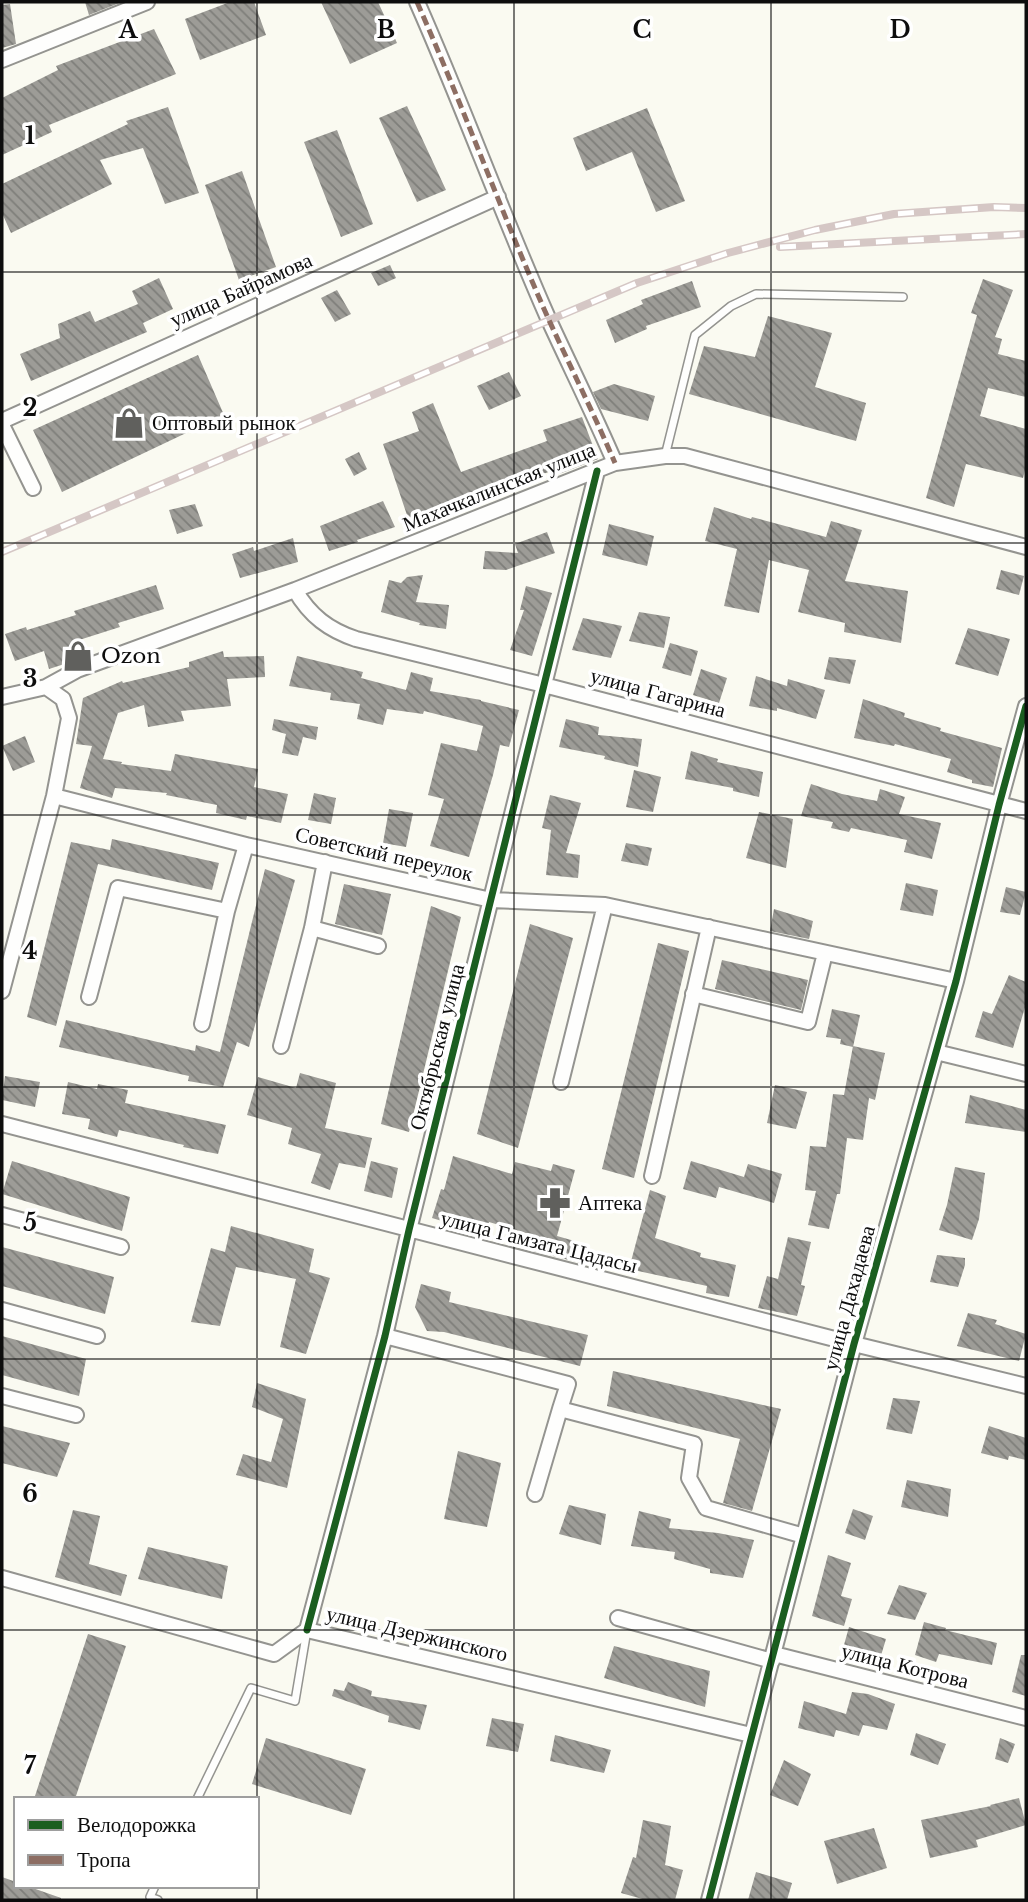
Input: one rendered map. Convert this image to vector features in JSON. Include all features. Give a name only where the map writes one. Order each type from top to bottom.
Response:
[{"type":"street","points":[[2,61],[147,2]]},
{"type":"street","points":[[417,2],[549,320],[615,463]]},
{"type":"street","name":"улица Байрамова","points":[[2,423],[498,197]]},
{"type":"street","points":[[2,423],[33,488]]},
{"type":"street","name":"Махачкалинская улица","points":[[2,697],[46,687],[77,670],[295,590],[615,463],[685,456],[1026,547]]},
{"type":"street","name":"Октябрьская улица","points":[[307,1629],[385,1336],[597,471]]},
{"type":"street","name":"улица Гагарина","points":[[295,590],[310,612],[339,634],[1026,811]]},
{"type":"street","points":[[2,991],[54,796],[69,719],[63,699],[46,687]]},
{"type":"street","name":"улица Дахадаева","points":[[709,1900],[854,1345],[956,981],[1026,706]]},
{"type":"street","name":"Советский переулок","points":[[54,796],[246,845],[491,900],[605,905],[956,981]]},
{"type":"street","points":[[202,1024],[227,911],[246,845]]},
{"type":"street","points":[[281,1046],[312,928],[325,862]]},
{"type":"street","points":[[89,998],[118,888],[227,911]]},
{"type":"street","points":[[561,1082],[605,905]]},
{"type":"street","points":[[652,1176],[709,927]]},
{"type":"street","points":[[312,928],[378,946]]},
{"type":"street","points":[[694,994],[808,1021],[825,953]]},
{"type":"street","points":[[936,1052],[1026,1074]]},
{"type":"street","name":"улица Гамзата Цадасы","points":[[2,1124],[854,1345],[1026,1386]]},
{"type":"street","points":[[2,1215],[121,1247]]},
{"type":"street","points":[[2,1310],[97,1336]]},
{"type":"street","points":[[385,1336],[568,1384],[535,1494]]},
{"type":"street","points":[[2,1396],[76,1415]]},
{"type":"street","points":[[560,1409],[694,1444],[689,1478],[706,1507],[804,1536]]},
{"type":"street","name":"улица Дзержинского","points":[[2,1578],[274,1654],[307,1629],[751,1735]]},
{"type":"street","name":"улица Котрова","points":[[618,1618],[1026,1718]]},
{"type":"lane","points":[[664,456],[695,335],[730,306],[755,294],[904,297]]},
{"type":"lane","points":[[198,1797],[251,1688],[295,1701],[307,1629]]},
{"type":"lane","points":[[154,1888],[150,1897],[158,1900]]},
{"type":"building","points":[[85,2],[122,2],[89,15]]},
{"type":"building","points":[[230,2],[254,2],[266,35],[200,60],[185,19]]},
{"type":"building","points":[[321,2],[378,2],[397,43],[350,64]]},
{"type":"building","points":[[10,4],[16,44],[2,48],[2,5]]},
{"type":"building","points":[[154,29],[176,74],[49,125],[52,132],[2,155],[2,98],[58,70],[56,66]]},
{"type":"building","points":[[407,106],[446,190],[417,202],[379,118]]},
{"type":"building","points":[[168,107],[199,193],[165,204],[143,148],[100,160],[112,184],[11,233],[2,213],[2,184],[128,124],[126,121]]},
{"type":"building","points":[[647,108],[685,201],[656,212],[632,152],[586,171],[573,138]]},
{"type":"building","points":[[337,130],[373,224],[341,237],[304,142]]},
{"type":"building","points":[[242,171],[276,267],[239,280],[205,185]]},
{"type":"building","points":[[390,265],[396,278],[378,286],[371,273]]},
{"type":"building","points":[[159,278],[173,309],[143,323],[147,332],[31,381],[20,354],[60,338],[58,324],[90,311],[95,322],[138,304],[132,291]]},
{"type":"building","points":[[983,279],[1013,290],[995,337],[1002,339],[998,354],[1026,361],[1026,397],[988,388],[980,416],[1026,429],[1026,466],[1023,478],[966,464],[954,507],[926,498],[977,315],[971,313]]},
{"type":"building","points":[[692,281],[701,307],[646,326],[647,329],[615,343],[606,320],[643,304],[641,300]]},
{"type":"building","points":[[337,290],[351,314],[335,322],[321,298]]},
{"type":"building","points":[[768,316],[832,333],[815,387],[866,403],[856,441],[689,394],[704,346],[755,357]]},
{"type":"building","name":"Оптовый рынок","points":[[198,355],[224,415],[62,492],[33,430]]},
{"type":"building","points":[[509,372],[521,396],[489,410],[477,386]]},
{"type":"building","points":[[614,384],[655,396],[648,421],[601,409],[593,392]]},
{"type":"building","points":[[433,403],[461,472],[547,441],[543,430],[582,417],[598,459],[559,474],[557,469],[409,521],[383,444],[419,431],[412,412]]},
{"type":"building","points":[[359,452],[367,469],[354,476],[345,459]]},
{"type":"building","points":[[383,501],[395,527],[329,551],[320,526]]},
{"type":"building","points":[[195,504],[203,526],[177,534],[169,510]]},
{"type":"building","points":[[714,507],[826,537],[831,521],[862,530],[845,581],[908,591],[901,643],[844,632],[845,623],[798,612],[809,570],[769,560],[759,613],[724,606],[737,549],[705,541]]},
{"type":"building","points":[[609,524],[654,536],[647,566],[602,555]]},
{"type":"building","points":[[547,532],[555,553],[506,570],[483,569],[485,551],[518,553],[515,544]]},
{"type":"building","points":[[293,538],[298,562],[240,578],[232,554],[253,547],[254,551]]},
{"type":"building","points":[[1001,570],[1024,576],[1019,595],[996,589]]},
{"type":"building","points":[[423,575],[416,602],[449,605],[446,629],[419,625],[420,623],[381,612],[389,580],[401,583],[407,577]]},
{"type":"building","points":[[156,585],[164,609],[118,623],[120,627],[76,641],[83,658],[49,669],[44,651],[15,661],[5,634],[76,615],[74,611]]},
{"type":"building","points":[[526,586],[552,593],[532,656],[510,650],[524,610],[520,610]]},
{"type":"building","points":[[639,612],[670,617],[664,648],[629,641]]},
{"type":"building","points":[[583,618],[622,626],[611,658],[572,650]]},
{"type":"building","points":[[968,628],[1010,639],[998,676],[955,664]]},
{"type":"building","points":[[670,643],[698,651],[691,676],[662,668]]},
{"type":"building","points":[[223,651],[224,657],[264,656],[265,677],[227,679],[231,706],[181,711],[184,721],[148,727],[144,705],[118,713],[103,759],[171,771],[175,754],[258,769],[254,787],[288,794],[281,823],[247,816],[246,820],[216,813],[217,805],[166,795],[167,793],[115,788],[112,798],[80,788],[92,746],[76,744],[83,698],[122,681],[123,683],[189,667],[189,662]]},
{"type":"building","points":[[297,656],[363,672],[361,678],[406,690],[411,672],[433,678],[430,691],[519,710],[509,747],[500,745],[469,857],[430,846],[444,799],[428,795],[441,743],[477,751],[483,726],[424,711],[423,714],[387,709],[383,725],[357,719],[360,704],[330,700],[331,693],[289,686]]},
{"type":"building","points":[[829,657],[856,660],[850,684],[824,679]]},
{"type":"building","points":[[701,669],[727,678],[719,703],[693,695]]},
{"type":"building","points":[[756,676],[787,686],[788,679],[825,690],[816,719],[777,708],[777,711],[749,706]]},
{"type":"building","points":[[863,699],[905,713],[904,717],[941,728],[940,731],[1002,748],[993,787],[972,783],[972,780],[947,772],[951,759],[895,744],[894,746],[854,738]]},
{"type":"building","points":[[274,719],[318,727],[316,740],[303,737],[298,756],[282,753],[286,734],[272,730]]},
{"type":"building","points":[[566,719],[599,727],[598,735],[642,739],[638,767],[604,759],[605,756],[559,747]]},
{"type":"building","points":[[25,736],[35,762],[13,771],[2,746]]},
{"type":"building","points":[[691,751],[718,759],[717,762],[763,772],[759,797],[733,791],[733,788],[685,779]]},
{"type":"building","points":[[634,770],[661,777],[653,812],[626,807]]},
{"type":"building","points":[[811,784],[877,801],[880,789],[905,797],[899,814],[941,823],[932,859],[904,852],[907,840],[851,828],[849,832],[831,828],[833,822],[801,816]]},
{"type":"building","points":[[314,793],[336,798],[331,824],[308,820]]},
{"type":"building","points":[[550,795],[581,803],[566,853],[580,855],[578,878],[546,875],[551,830],[542,828]]},
{"type":"building","points":[[389,809],[413,813],[406,847],[383,843]]},
{"type":"building","points":[[759,812],[793,819],[786,868],[746,858]]},
{"type":"building","points":[[112,839],[219,863],[212,890],[98,864],[56,1026],[27,1017],[71,842],[110,850]]},
{"type":"building","points":[[626,843],[652,848],[648,866],[621,861]]},
{"type":"building","points":[[265,869],[295,880],[249,1047],[237,1042],[223,1087],[188,1081],[189,1076],[59,1047],[66,1020],[195,1051],[196,1045],[220,1052]]},
{"type":"building","points":[[906,883],[938,890],[933,916],[900,910]]},
{"type":"building","points":[[344,884],[391,894],[382,935],[335,924]]},
{"type":"building","points":[[1006,887],[1026,892],[1020,915],[1000,912]]},
{"type":"building","points":[[431,906],[461,917],[409,1132],[381,1124]]},
{"type":"building","points":[[774,909],[813,921],[809,939],[770,931]]},
{"type":"building","points":[[530,924],[573,938],[518,1148],[477,1134]]},
{"type":"building","points":[[658,943],[689,951],[634,1178],[602,1169]]},
{"type":"building","points":[[722,960],[808,980],[801,1010],[715,989]]},
{"type":"building","points":[[1009,975],[1026,982],[1026,1004],[1013,1048],[975,1037],[983,1011],[992,1014]]},
{"type":"building","points":[[832,1009],[860,1015],[853,1047],[840,1044],[841,1039],[826,1037]]},
{"type":"building","points":[[853,1046],[885,1053],[875,1100],[869,1098],[863,1140],[847,1138],[840,1194],[837,1194],[829,1229],[808,1225],[816,1191],[805,1190],[810,1146],[826,1147],[833,1094],[844,1095]]},
{"type":"building","points":[[300,1073],[336,1083],[325,1128],[372,1138],[365,1168],[339,1163],[330,1190],[311,1183],[321,1154],[288,1144],[292,1128],[247,1115],[258,1077],[296,1088]]},
{"type":"building","points":[[5,1076],[40,1082],[35,1107],[2,1100]]},
{"type":"building","points":[[68,1082],[97,1089],[98,1084],[128,1090],[125,1103],[226,1125],[218,1154],[119,1130],[117,1137],[88,1129],[90,1119],[62,1114]]},
{"type":"building","points":[[775,1085],[807,1092],[796,1129],[767,1123]]},
{"type":"building","points":[[970,1095],[1026,1110],[1026,1132],[965,1123]]},
{"type":"building","points":[[453,1156],[512,1174],[515,1162],[551,1171],[553,1164],[575,1170],[557,1236],[585,1244],[581,1263],[533,1251],[536,1236],[489,1222],[485,1234],[432,1218],[441,1189],[444,1190]]},
{"type":"building","points":[[12,1161],[130,1197],[122,1231],[2,1194]]},
{"type":"building","points":[[371,1161],[398,1168],[392,1198],[364,1191]]},
{"type":"building","points":[[691,1161],[744,1177],[748,1164],[782,1174],[774,1203],[719,1187],[716,1198],[683,1189]]},
{"type":"building","points":[[955,1167],[985,1173],[979,1219],[972,1240],[939,1230]]},
{"type":"building","points":[[650,1190],[666,1196],[655,1238],[701,1253],[700,1257],[736,1265],[729,1297],[706,1293],[707,1286],[629,1269]]},
{"type":"building","points":[[231,1226],[314,1249],[309,1272],[330,1278],[306,1354],[280,1347],[296,1279],[236,1267],[220,1326],[191,1322],[211,1248],[225,1252]]},
{"type":"building","points":[[788,1237],[811,1242],[801,1285],[805,1286],[797,1316],[758,1308],[767,1276],[778,1279]]},
{"type":"building","points":[[2,1247],[114,1277],[105,1314],[2,1286]]},
{"type":"building","points":[[937,1255],[965,1258],[958,1287],[930,1282]]},
{"type":"building","points":[[421,1284],[451,1292],[449,1302],[588,1335],[580,1366],[444,1332],[427,1331],[415,1307]]},
{"type":"building","points":[[968,1313],[997,1320],[995,1324],[1026,1334],[1019,1361],[957,1346]]},
{"type":"building","points":[[2,1336],[86,1359],[79,1396],[2,1375]]},
{"type":"building","points":[[613,1371],[781,1409],[752,1511],[723,1503],[740,1439],[607,1406]]},
{"type":"building","points":[[257,1383],[306,1399],[287,1488],[236,1475],[243,1454],[271,1462],[283,1419],[252,1407]]},
{"type":"building","points":[[893,1398],[920,1401],[912,1434],[886,1429]]},
{"type":"building","points":[[2,1426],[70,1443],[57,1477],[2,1463]]},
{"type":"building","points":[[989,1426],[1026,1438],[1026,1460],[1009,1456],[1008,1460],[981,1453]]},
{"type":"building","points":[[458,1451],[501,1463],[487,1527],[444,1519]]},
{"type":"building","points":[[907,1480],[951,1489],[948,1517],[901,1507]]},
{"type":"building","points":[[569,1505],[606,1514],[601,1545],[559,1534]]},
{"type":"building","points":[[853,1509],[873,1516],[865,1540],[845,1533]]},
{"type":"building","points":[[73,1510],[100,1516],[89,1564],[127,1575],[121,1596],[55,1577]]},
{"type":"building","points":[[639,1511],[671,1519],[669,1528],[754,1540],[743,1578],[710,1573],[710,1569],[674,1559],[675,1552],[631,1546]]},
{"type":"building","points":[[148,1547],[228,1566],[222,1599],[138,1579]]},
{"type":"building","points":[[828,1555],[851,1563],[841,1596],[852,1599],[844,1626],[812,1616]]},
{"type":"building","points":[[899,1585],[927,1593],[915,1620],[887,1614]]},
{"type":"building","points":[[924,1622],[997,1643],[992,1665],[939,1654],[936,1662],[915,1655]]},
{"type":"building","points":[[849,1627],[886,1639],[879,1662],[842,1652]]},
{"type":"building","points":[[88,1634],[126,1646],[76,1797],[35,1797]]},
{"type":"building","points":[[614,1646],[710,1671],[705,1707],[604,1678]]},
{"type":"building","points":[[1021,1655],[1026,1655],[1026,1696],[1012,1692]]},
{"type":"building","points":[[348,1682],[372,1691],[371,1696],[427,1705],[420,1730],[388,1722],[389,1716],[332,1696],[334,1689],[344,1691]]},
{"type":"building","points":[[852,1692],[868,1694],[895,1704],[887,1730],[863,1725],[859,1736],[836,1730],[834,1737],[798,1728],[804,1701],[846,1714]]},
{"type":"building","points":[[492,1718],[524,1724],[518,1752],[486,1746]]},
{"type":"building","points":[[916,1733],[946,1744],[938,1765],[910,1755]]},
{"type":"building","points":[[555,1735],[611,1750],[604,1773],[550,1761]]},
{"type":"building","points":[[266,1738],[366,1769],[351,1815],[252,1784]]},
{"type":"building","points":[[1000,1738],[1015,1744],[1008,1763],[995,1759]]},
{"type":"building","points":[[784,1760],[811,1774],[798,1806],[770,1795]]},
{"type":"building","points":[[1019,1798],[1026,1825],[976,1840],[978,1847],[930,1858],[921,1820]]},
{"type":"building","points":[[643,1820],[671,1826],[665,1865],[683,1870],[675,1900],[646,1900],[621,1893],[633,1857],[636,1858]]},
{"type":"building","points":[[874,1828],[887,1868],[837,1884],[824,1841]]},
{"type":"building","points":[[756,1872],[792,1883],[787,1900],[748,1900]]},
{"type":"building","points":[[2,1877],[14,1881],[14,1888],[33,1888],[61,1898],[61,1900],[2,1900]]},
{"type":"railway","points":[[2,552],[637,283],[728,253],[815,230],[894,214],[994,207],[1026,208]]},
{"type":"railway","points":[[780,247],[1026,234]]},
{"type":"marked path","points":[[417,2],[531,279],[615,463]]},
{"type":"cycle path","points":[[307,1630],[385,1336],[597,471]]},
{"type":"cycle path","points":[[709,1900],[854,1344],[956,981],[1026,706]]},
{"type":"place","name":"Оптовый рынок","points":[[129,423]]},
{"type":"place","name":"Ozon","points":[[78,656]]},
{"type":"place","name":"Аптека","points":[[555,1203]]}]
